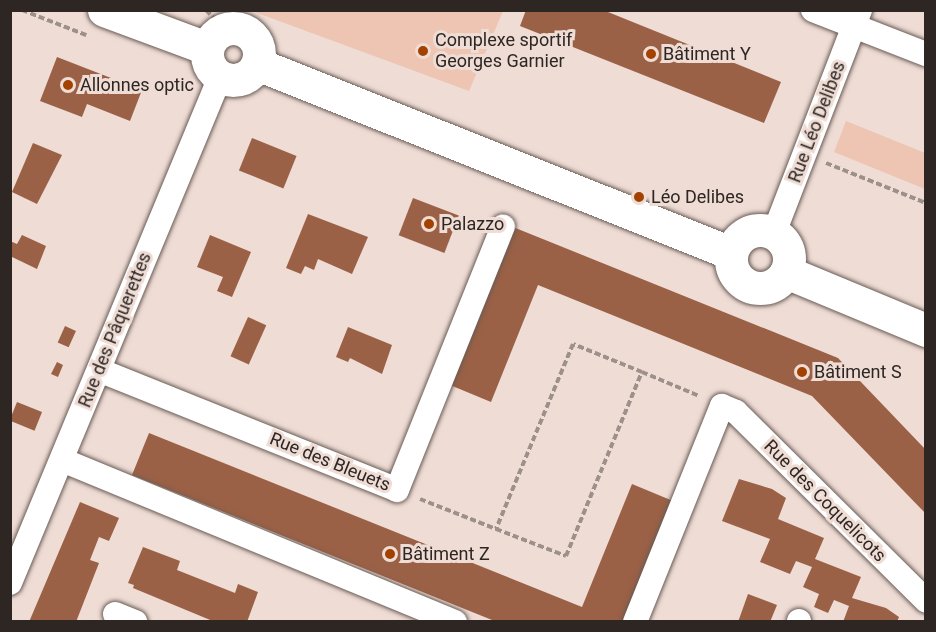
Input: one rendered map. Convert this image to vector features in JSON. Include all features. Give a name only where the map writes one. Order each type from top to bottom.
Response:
[{"type":"street","points":[[104,10],[214,62],[242,79],[257,64],[257,42],[243,29],[220,30],[214,62]]},
{"type":"street","points":[[813,10],[857,19],[926,54]]},
{"type":"street","name":"Rue Léo Delibes","points":[[774,233],[857,19]]},
{"type":"street","name":"Rue des Pâquerettes","points":[[10,583],[18,543],[62,460],[99,369],[214,62]]},
{"type":"street","points":[[257,64],[731,253]]},
{"type":"street","name":"Rue des Bleuets","points":[[99,369],[397,490],[503,225]]},
{"type":"street","points":[[750,232],[774,233],[789,255],[786,272],[768,287],[748,286],[734,272],[731,253],[736,243],[750,232]]},
{"type":"street","points":[[786,272],[926,330]]},
{"type":"street","points":[[635,621],[722,406]]},
{"type":"street","name":"Rue des Coquelicots","points":[[722,406],[736,412],[926,601]]},
{"type":"street","points":[[62,460],[455,621]]},
{"type":"path","points":[[805,155],[926,203]]},
{"type":"path","points":[[496,528],[573,344],[722,406]]},
{"type":"path","points":[[397,490],[566,556],[642,372]]},
{"type":"shaded area","name":"Complexe sportif Georges Garnier","points":[[252,11],[503,11],[469,91]]},
{"type":"shaded area","points":[[846,121],[925,153],[925,189],[834,152]]},
{"type":"building","name":"Bâtiment Y","points":[[526,10],[603,10],[781,82],[764,123],[520,26]]},
{"type":"building","points":[[57,57],[142,90],[130,121],[87,104],[82,117],[40,101]]},
{"type":"building","points":[[252,138],[297,156],[283,188],[239,170]]},
{"type":"building","points":[[33,143],[62,155],[37,204],[12,192]]},
{"type":"building","points":[[413,198],[459,216],[444,253],[399,235]]},
{"type":"building","points":[[308,214],[368,237],[352,274],[318,259],[314,270],[305,266],[301,274],[286,268]]},
{"type":"building","name":"Bâtiment S","points":[[513,227],[838,358],[926,450],[926,514],[812,396],[538,285],[491,402],[450,385]]},
{"type":"building","points":[[22,235],[46,246],[37,269],[10,256],[10,241],[17,244]]},
{"type":"building","points":[[210,235],[251,252],[232,297],[217,291],[223,277],[197,267]]},
{"type":"building","points":[[248,317],[266,325],[249,364],[231,356]]},
{"type":"building","points":[[65,326],[76,331],[69,347],[58,342]]},
{"type":"building","points":[[348,327],[392,345],[382,374],[350,358],[348,362],[336,357]]},
{"type":"building","points":[[57,362],[63,365],[58,377],[51,374]]},
{"type":"building","points":[[17,402],[42,412],[35,431],[10,421]]},
{"type":"building","name":"Bâtiment Z","points":[[149,433],[582,607],[632,484],[673,501],[624,622],[497,622],[132,475]]},
{"type":"building","points":[[739,479],[772,489],[786,498],[778,519],[824,538],[815,559],[861,577],[852,598],[886,608],[899,617],[897,622],[843,622],[849,606],[834,600],[828,613],[814,607],[819,594],[803,587],[812,567],[796,561],[790,574],[760,562],[770,539],[722,521]]},
{"type":"building","points":[[80,502],[119,518],[109,541],[99,537],[90,560],[99,563],[76,622],[29,622]]},
{"type":"building","points":[[143,547],[180,561],[177,570],[235,593],[238,584],[258,592],[247,622],[215,622],[133,588],[134,585],[128,583]]},
{"type":"building","points":[[748,594],[777,605],[770,622],[738,622]]},
{"type":"place","name":"Complexe sportif Georges Garnier","points":[[423,51]]},
{"type":"place","name":"Bâtiment Y","points":[[651,54]]},
{"type":"place","name":"Allonnes optic","points":[[68,85]]},
{"type":"place","name":"Léo Delibes","points":[[639,197]]},
{"type":"place","name":"Palazzo","points":[[429,224]]},
{"type":"place","name":"Bâtiment S","points":[[802,372]]},
{"type":"place","name":"Bâtiment Z","points":[[390,554]]}]
